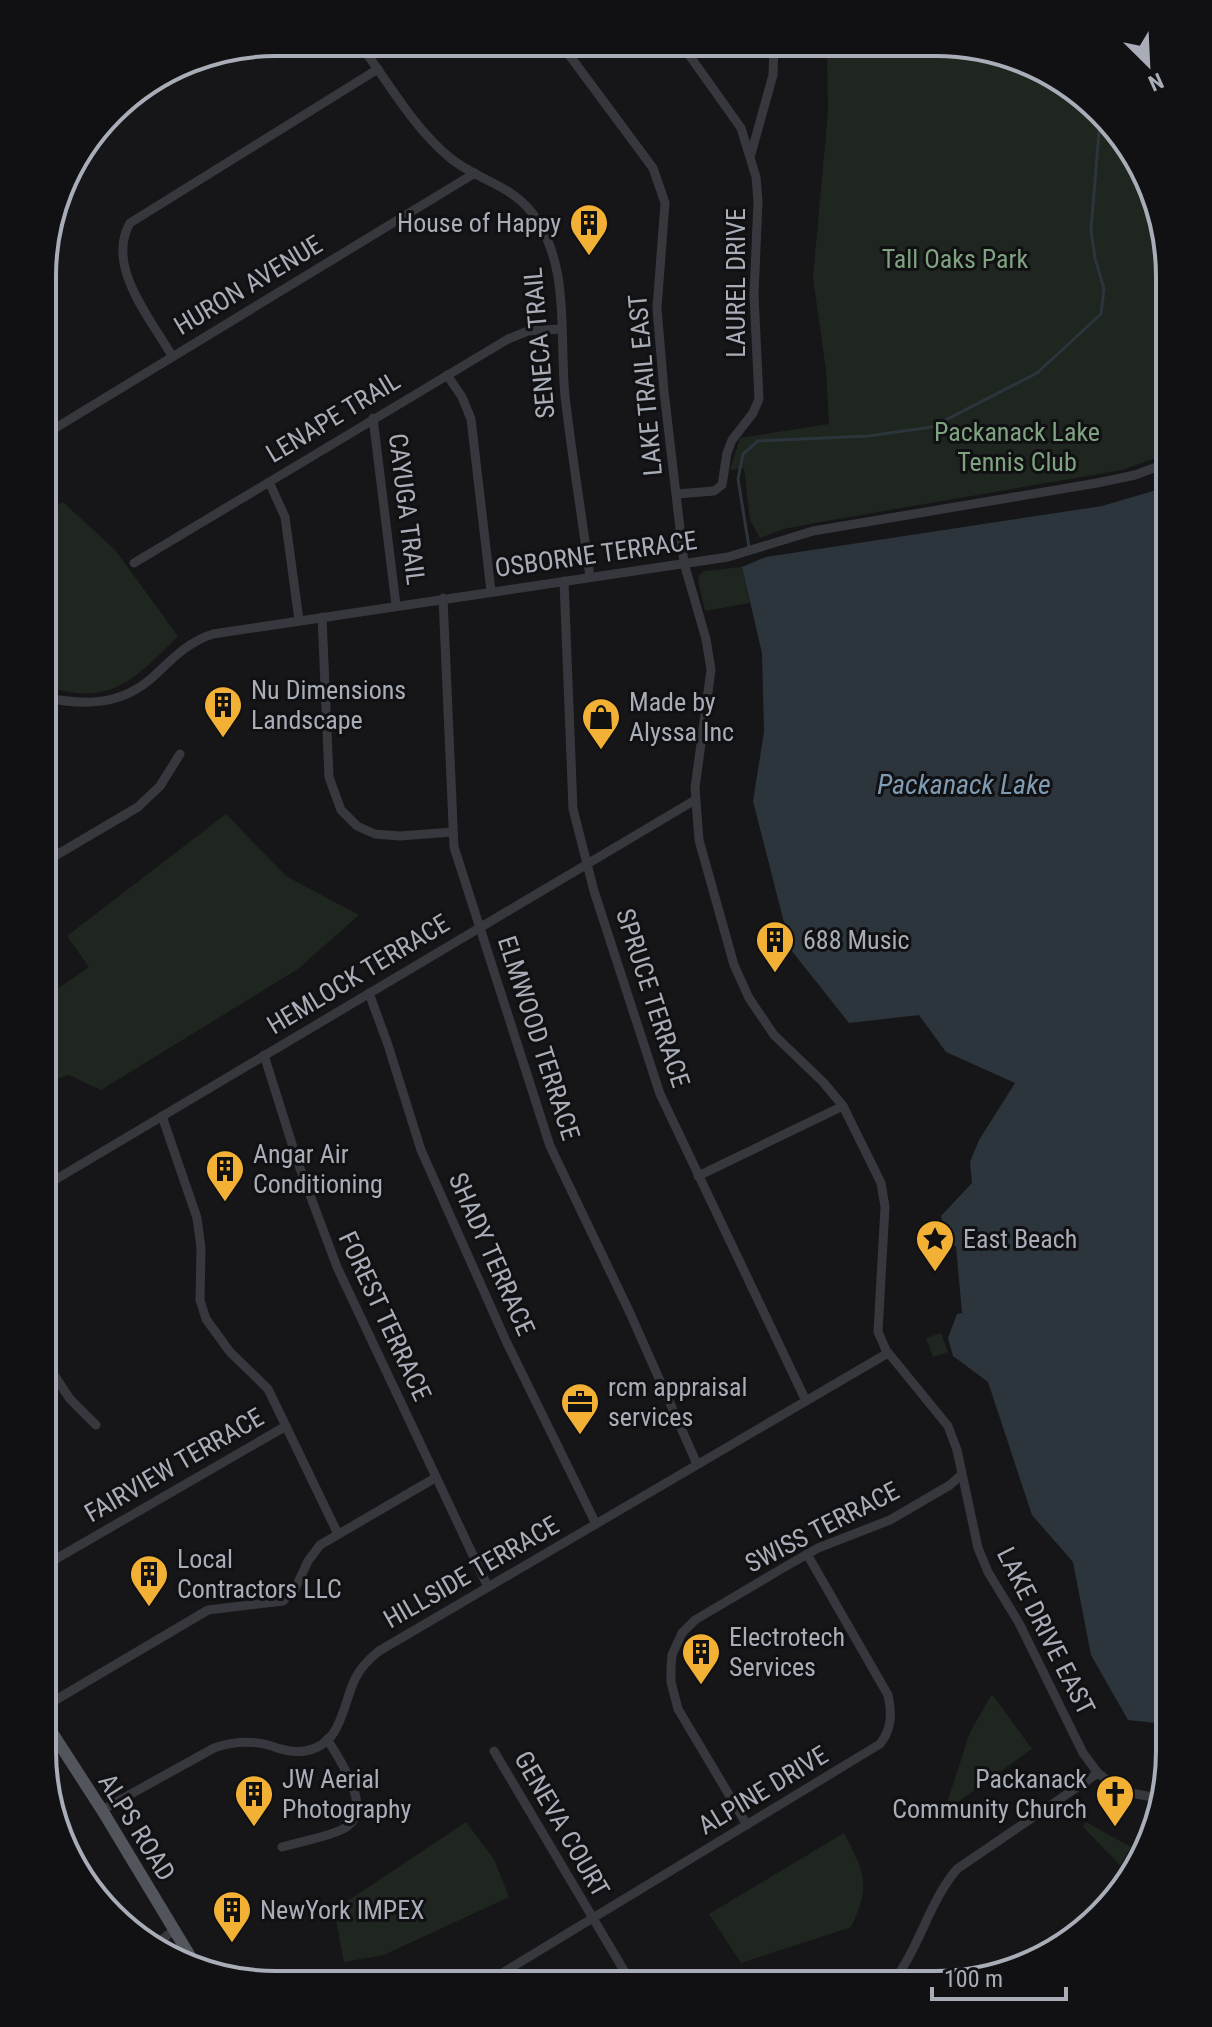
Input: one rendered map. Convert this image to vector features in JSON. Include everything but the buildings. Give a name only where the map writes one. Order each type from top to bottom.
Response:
[{"type":"main road","name":"ALPS ROAD","points":[[56,1741],[102,1810],[187,1952]]},
{"type":"street","name":"SENECA TRAIL","points":[[368,56],[434,144],[451,159],[518,197],[544,230],[559,276],[565,391],[590,577]]},
{"type":"street","name":"LAKE TRAIL EAST","points":[[570,56],[653,168],[663,191],[665,214],[657,279],[657,308],[684,563]]},
{"type":"street","name":"LAUREL DRIVE","points":[[677,494],[714,491],[722,485],[732,440],[753,413],[759,399],[754,295],[758,201],[751,154],[733,114],[690,56]]},
{"type":"street","points":[[751,154],[773,75],[774,56]]},
{"type":"street","points":[[172,356],[124,269],[121,247],[130,223],[378,69]]},
{"type":"street","name":"HURON AVENUE","points":[[56,428],[475,173]]},
{"type":"street","name":"LENAPE TRAIL","points":[[134,563],[516,335],[540,329],[561,329]]},
{"type":"street","points":[[447,375],[462,397],[471,419],[491,591]]},
{"type":"street","name":"CAYUGA TRAIL","points":[[373,418],[396,605]]},
{"type":"street","name":"OSBORNE TERRACE","points":[[56,699],[87,703],[117,698],[146,683],[199,638],[226,631],[728,557],[826,529],[1113,480],[1156,466]]},
{"type":"street","points":[[269,482],[285,517],[299,620]]},
{"type":"street","name":"LAKE DRIVE EAST","points":[[684,563],[706,639],[711,670],[695,800],[699,840],[739,979],[774,1035],[843,1106],[884,1195],[877,1323],[881,1342],[948,1426],[957,1450],[978,1548],[988,1572],[1019,1623],[1083,1753],[1098,1773],[1131,1793],[1151,1797]]},
{"type":"street","name":"SPRUCE TERRACE","points":[[564,581],[573,809],[587,865],[660,1094],[806,1401]]},
{"type":"street","name":"ELMWOOD TERRACE","points":[[443,598],[454,847],[550,1146],[630,1313],[697,1464]]},
{"type":"street","points":[[322,617],[329,777],[341,810],[357,826],[375,834],[452,832]]},
{"type":"street","points":[[56,855],[138,807],[160,786],[180,754]]},
{"type":"street","name":"HEMLOCK TERRACE","points":[[56,1179],[695,800]]},
{"type":"street","name":"SHADY TERRACE","points":[[369,993],[421,1150],[506,1341],[596,1524]]},
{"type":"street","name":"FOREST TERRACE","points":[[264,1055],[317,1218],[488,1587]]},
{"type":"street","points":[[698,1176],[843,1106]]},
{"type":"street","points":[[162,1116],[197,1218],[201,1248],[200,1300],[206,1319],[230,1352],[268,1389],[338,1534]]},
{"type":"street","name":"HILLSIDE TERRACE","points":[[327,1739],[341,1720],[354,1681],[369,1659],[888,1353]]},
{"type":"street","points":[[56,1378],[70,1399],[96,1425]]},
{"type":"street","name":"FAIRVIEW TERRACE","points":[[56,1559],[286,1426]]},
{"type":"street","name":"SWISS TERRACE","points":[[747,1825],[680,1713],[671,1682],[672,1655],[682,1633],[695,1620],[807,1554],[890,1520],[950,1485],[961,1475]]},
{"type":"street","points":[[56,1700],[208,1610],[283,1601],[295,1589],[313,1552],[338,1534],[435,1478]]},
{"type":"street","name":"ALPINE DRIVE","points":[[505,1971],[873,1750],[886,1737],[891,1706],[884,1684],[807,1554]]},
{"type":"street","points":[[102,1810],[228,1743],[252,1742],[294,1751],[315,1748],[327,1739],[355,1790],[354,1816],[343,1829],[282,1847]]},
{"type":"street","name":"GENEVA COURT","points":[[494,1751],[624,1971]]},
{"type":"street","points":[[901,1971],[941,1892],[957,1869],[1098,1773]]},
{"type":"street","points":[[162,1939],[174,1930]]},
{"type":"green space","name":"Tall Oaks Park","points":[[827,56],[936,56],[993,63],[1020,73],[1046,85],[1092,120],[1127,166],[1152,233],[1156,262],[1156,458],[1122,470],[809,524],[760,538],[750,520],[744,468],[730,470],[740,438],[829,424],[826,370],[813,278],[828,113]]},
{"type":"green space","points":[[63,502],[115,550],[178,636],[133,677],[103,691],[86,693],[56,688],[56,506]]},
{"type":"green space","points":[[742,567],[750,603],[705,611],[698,580],[700,574]]},
{"type":"green space","points":[[226,814],[286,876],[359,915],[298,969],[101,1090],[69,1075],[56,1079],[56,990],[89,967],[67,936]]},
{"type":"green space","points":[[941,1333],[948,1352],[933,1357],[926,1338]]},
{"type":"green space","points":[[992,1694],[1032,1749],[944,1812],[970,1732]]},
{"type":"green space","points":[[466,1822],[494,1859],[509,1897],[384,1955],[344,1962],[334,1910]]},
{"type":"green space","points":[[1086,1822],[1131,1847],[1120,1865],[1083,1827]]},
{"type":"green space","points":[[844,1833],[863,1879],[861,1900],[851,1927],[741,1963],[709,1914]]},
{"type":"water","name":"Packanack Lake","points":[[1156,490],[1155,1723],[1128,1720],[1091,1655],[1073,1562],[1032,1515],[988,1382],[953,1356],[948,1338],[957,1314],[962,1313],[956,1246],[948,1246],[941,1216],[972,1183],[970,1162],[979,1140],[1015,1083],[946,1052],[919,1015],[849,1023],[791,950],[753,801],[764,732],[762,653],[742,567],[766,557],[1102,506]]},
{"type":"waterway","points":[[749,547],[738,479],[743,454],[758,441],[868,436],[932,427],[1037,373],[1101,314],[1104,289],[1091,230],[1099,128]]},
{"type":"place","name":"House of Happy","points":[[589,257]]},
{"type":"place","name":"Nu Dimensions Landscape","points":[[223,739]]},
{"type":"place","name":"Made by Alyssa Inc","points":[[601,751]]},
{"type":"place","name":"688 Music","points":[[775,974]]},
{"type":"place","name":"Angar Air Conditioning","points":[[225,1203]]},
{"type":"place","name":"East Beach","points":[[935,1273]]},
{"type":"place","name":"rcm appraisal services","points":[[580,1436]]},
{"type":"place","name":"Local Contractors LLC","points":[[149,1608]]},
{"type":"place","name":"Electrotech Services","points":[[701,1686]]},
{"type":"place","name":"JW Aerial Photography","points":[[254,1828]]},
{"type":"place","name":"Packanack Community Church","points":[[1115,1828]]},
{"type":"place","name":"NewYork IMPEX","points":[[232,1944]]},
{"type":"park label","name":"Packanack Lake Tennis Club","points":[[1017,447]]}]
